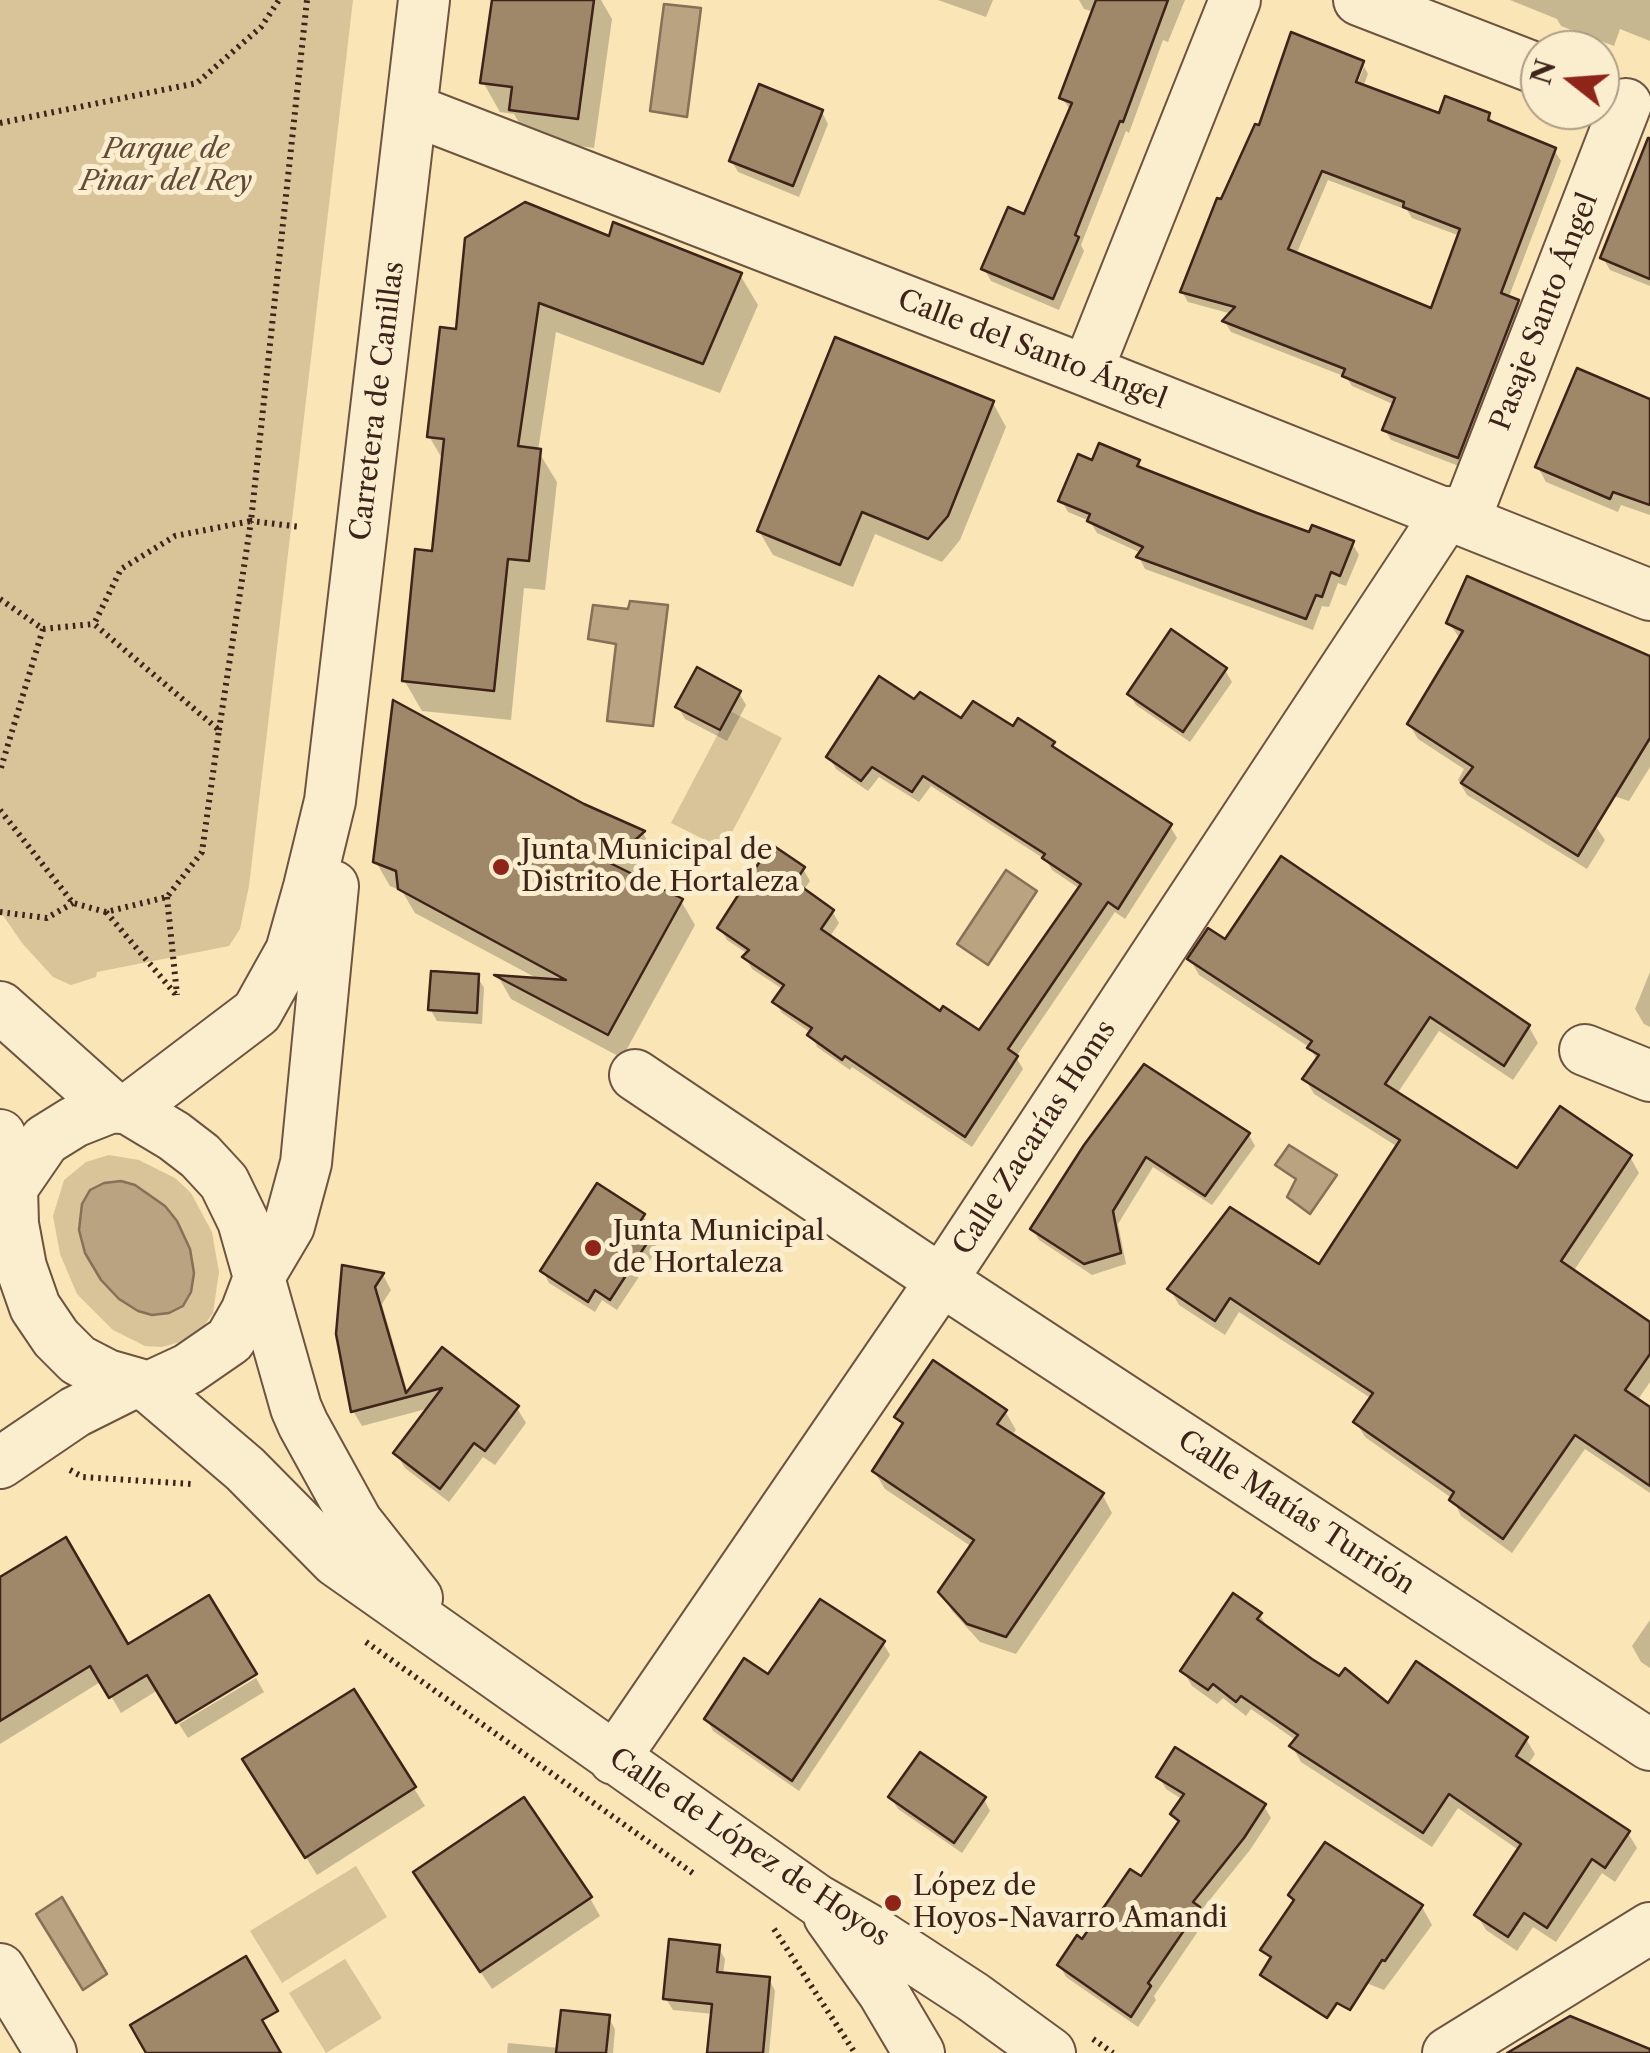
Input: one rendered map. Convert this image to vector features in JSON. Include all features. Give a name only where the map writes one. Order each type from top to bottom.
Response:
[{"type":"street","name":"Carretera de Canillas","points":[[120,1108],[257,1012],[291,951],[330,801],[424,0]]},
{"type":"street","points":[[1087,371],[1235,0]]},
{"type":"street","points":[[1359,0],[1520,62]]},
{"type":"street","name":"Pasaje Santo Ángel","points":[[1456,516],[1625,104]]},
{"type":"street","name":"Calle del Santo Ángel","points":[[413,110],[1087,371],[1650,595]]},
{"type":"street","name":"Calle Zacarías Homs","points":[[614,1758],[1456,516]]},
{"type":"street","name":"Carretera de Canillas","points":[[260,1275],[289,1226],[306,1163],[333,893],[330,801]]},
{"type":"street","points":[[0,1007],[120,1108],[174,1136],[200,1156],[224,1182],[243,1221],[260,1275],[230,1340],[188,1369],[75,1412],[0,1463]]},
{"type":"street","points":[[1586,1050],[1650,1076]]},
{"type":"street","name":"Calle Matías Turrión","points":[[635,1075],[941,1281],[1650,1746]]},
{"type":"street","points":[[12,1188],[45,1140],[74,1122],[120,1108]]},
{"type":"street","points":[[0,1135],[12,1188],[13,1224],[21,1267],[36,1307],[56,1338],[78,1360],[140,1385]]},
{"type":"street","name":"Calle de López de Hoyos","points":[[260,1275],[303,1424],[357,1522],[450,1642]]},
{"type":"street","name":"Calle de López de Hoyos","points":[[140,1385],[244,1468],[336,1561],[817,1900],[941,1976],[1050,2053]]},
{"type":"street","points":[[817,1900],[866,1966],[914,2051],[946,2032],[970,2028],[986,2033],[1014,2053]]},
{"type":"street","points":[[1448,2053],[1650,1928]]},
{"type":"street","points":[[0,1969],[52,2053]]},
{"type":"path","points":[[0,122],[197,84],[260,27],[279,0]]},
{"type":"path","points":[[0,810],[73,902],[106,912],[167,896],[202,852],[250,522],[307,0]]},
{"type":"path","points":[[94,624],[122,569],[175,536],[250,522],[301,527]]},
{"type":"path","points":[[0,599],[42,629],[94,624],[219,730]]},
{"type":"path","points":[[0,771],[42,629]]},
{"type":"path","points":[[106,912],[177,996],[167,896]]},
{"type":"path","points":[[0,912],[47,918],[73,902]]},
{"type":"path","points":[[55,1463],[83,1477],[200,1487]]},
{"type":"path","points":[[354,1631],[380,1654],[696,1876]]},
{"type":"path","points":[[759,1919],[775,1930],[856,2050],[854,2053]]},
{"type":"green space","name":"Parque de Pinar del Rey","points":[[0,0],[353,0],[249,886],[240,929],[229,946],[97,972],[96,977],[71,985],[53,977],[0,911]]},
{"type":"green space","points":[[730,711],[782,738],[723,849],[671,823]]},
{"type":"green space","points":[[109,1155],[139,1160],[175,1178],[191,1193],[212,1232],[219,1272],[213,1313],[203,1327],[180,1342],[145,1346],[113,1330],[77,1294],[60,1254],[53,1216],[64,1180],[86,1162]]},
{"type":"green space","points":[[356,1866],[387,1917],[282,1983],[250,1931]]},
{"type":"green space","points":[[345,1959],[382,2018],[326,2053],[289,1993]]},
{"type":"shaded area","points":[[664,4],[701,8],[687,117],[650,111]]},
{"type":"shaded area","points":[[630,601],[668,605],[653,726],[607,721],[616,644],[588,639],[593,605],[628,609]]},
{"type":"shaded area","points":[[1006,870],[1037,891],[988,965],[957,944]]},
{"type":"shaded area","points":[[1289,1145],[1337,1175],[1310,1214],[1287,1197],[1296,1179],[1275,1165]]},
{"type":"shaded area","points":[[121,1181],[135,1185],[165,1206],[190,1249],[194,1273],[191,1292],[183,1306],[169,1313],[152,1315],[119,1299],[101,1280],[85,1253],[79,1230],[82,1204],[90,1190]]},
{"type":"shaded area","points":[[62,1897],[107,1974],[83,1990],[36,1914]]},
{"type":"building","points":[[492,0],[594,0],[578,119],[509,110],[512,87],[480,83]]},
{"type":"building","points":[[1096,0],[1168,0],[1053,299],[981,269],[1008,207],[1024,214],[1072,103],[1059,98]]},
{"type":"building","points":[[1291,32],[1364,61],[1356,82],[1439,113],[1445,96],[1490,113],[1488,120],[1556,148],[1501,293],[1519,300],[1458,458],[1382,430],[1395,398],[1342,376],[1345,369],[1222,321],[1235,307],[1180,292],[1217,198],[1221,199],[1255,124],[1259,125]],"holes":[[[1322,171],[1404,202],[1403,207],[1460,229],[1431,308],[1288,249]]]},
{"type":"building","points":[[759,84],[823,110],[793,186],[729,161]]},
{"type":"building","points":[[1650,138],[1650,279],[1600,258]]},
{"type":"building","points":[[525,202],[609,236],[613,222],[742,273],[703,364],[539,303],[518,446],[541,449],[529,561],[508,559],[494,691],[402,681],[415,549],[432,551],[444,439],[427,437],[440,327],[456,329],[465,238]]},
{"type":"building","points":[[835,337],[994,401],[948,516],[928,539],[862,512],[840,565],[757,531]]},
{"type":"building","points":[[1577,368],[1650,399],[1650,505],[1613,492],[1610,499],[1535,467]]},
{"type":"building","points":[[1099,443],[1140,460],[1137,466],[1257,513],[1309,532],[1312,525],[1354,541],[1340,576],[1331,572],[1322,597],[1316,595],[1306,619],[1136,557],[1143,547],[1087,521],[1090,514],[1058,501],[1078,454],[1092,460]]},
{"type":"building","points":[[1467,576],[1650,656],[1650,738],[1578,856],[1461,783],[1473,767],[1407,724],[1463,631],[1446,623]]},
{"type":"building","points":[[1171,629],[1227,668],[1183,732],[1127,694]]},
{"type":"building","points":[[697,667],[741,691],[720,730],[675,707]]},
{"type":"building","points":[[879,676],[914,699],[920,692],[961,718],[973,701],[1013,726],[1018,718],[1055,742],[1052,746],[1172,824],[1118,909],[1108,902],[1008,1049],[1018,1056],[965,1137],[807,1035],[812,1028],[772,1002],[784,985],[742,957],[749,950],[717,928],[771,844],[805,867],[795,882],[834,910],[821,929],[940,1011],[943,1006],[979,1030],[1081,884],[1042,858],[1045,854],[923,776],[912,792],[872,767],[861,781],[826,757]]},
{"type":"building","name":"Junta Municipal de Distrito de Hortaleza","points":[[393,700],[584,804],[645,831],[610,863],[683,899],[608,1035],[494,975],[566,980],[398,889],[396,871],[373,862]]},
{"type":"building","points":[[1281,856],[1530,1025],[1504,1066],[1430,1017],[1385,1084],[1517,1168],[1560,1106],[1632,1155],[1561,1261],[1650,1322],[1650,1354],[1625,1390],[1650,1407],[1650,1486],[1575,1435],[1503,1539],[1449,1500],[1454,1492],[1353,1422],[1373,1393],[1230,1298],[1215,1321],[1167,1289],[1230,1207],[1319,1264],[1400,1140],[1302,1079],[1319,1055],[1307,1048],[1312,1041],[1187,959],[1208,928],[1225,939]]},
{"type":"building","points":[[431,971],[479,974],[477,1013],[428,1010]]},
{"type":"building","points":[[1144,1064],[1250,1133],[1205,1196],[1146,1157],[1113,1211],[1121,1253],[1084,1264],[1030,1229],[1084,1145]]},
{"type":"building","points":[[597,1183],[645,1214],[638,1225],[653,1234],[610,1300],[595,1290],[588,1302],[540,1271]]},
{"type":"building","points":[[342,1265],[384,1273],[375,1287],[406,1393],[442,1347],[519,1406],[485,1451],[474,1443],[440,1489],[393,1453],[442,1388],[351,1412],[336,1334]]},
{"type":"building","points":[[933,1360],[1007,1410],[997,1424],[1104,1493],[1006,1637],[967,1624],[938,1592],[974,1540],[872,1471],[903,1423],[894,1417]]},
{"type":"building","points":[[66,1537],[128,1644],[209,1595],[257,1674],[176,1723],[147,1675],[109,1698],[90,1666],[0,1721],[0,1577]]},
{"type":"building","points":[[1233,1593],[1262,1613],[1257,1619],[1312,1659],[1339,1676],[1345,1668],[1388,1703],[1416,1661],[1528,1737],[1516,1756],[1630,1831],[1605,1868],[1592,1859],[1547,1928],[1524,1913],[1508,1937],[1474,1915],[1521,1844],[1449,1794],[1423,1833],[1289,1746],[1298,1735],[1241,1696],[1236,1702],[1213,1684],[1208,1690],[1180,1671]]},
{"type":"building","points":[[820,1599],[885,1641],[792,1781],[704,1719],[744,1658],[768,1674]]},
{"type":"building","points":[[354,1689],[416,1787],[305,1858],[242,1759]]},
{"type":"building","points":[[1175,1747],[1266,1804],[1193,1902],[1200,1907],[1148,1983],[1151,1986],[1131,2017],[1057,1965],[1077,1935],[1082,1939],[1130,1869],[1141,1876],[1179,1821],[1170,1814],[1184,1794],[1156,1777]]},
{"type":"building","points":[[920,1752],[986,1797],[954,1843],[888,1797]]},
{"type":"building","points":[[524,1797],[592,1897],[480,1972],[413,1872]]},
{"type":"building","points":[[1325,1842],[1423,1905],[1350,2010],[1337,2003],[1327,2018],[1260,1975],[1271,1957],[1260,1950],[1294,1900],[1288,1895]]},
{"type":"building","points":[[669,1939],[720,1945],[717,1972],[770,1977],[763,2053],[707,2053],[712,2004],[663,1999]]},
{"type":"building","points":[[246,1956],[278,2011],[262,2020],[281,2053],[146,2053],[130,2025]]},
{"type":"building","points":[[561,2010],[610,2015],[606,2053],[556,2053]]},
{"type":"building","points":[[1570,2016],[1650,2049],[1650,2053],[1507,2053]]},
{"type":"place","name":"Junta Municipal de Distrito de Hortaleza","points":[[501,867]]},
{"type":"place","name":"Junta Municipal de Hortaleza","points":[[593,1248]]},
{"type":"place","name":"López de Hoyos-Navarro Amandi","points":[[893,1903]]}]
